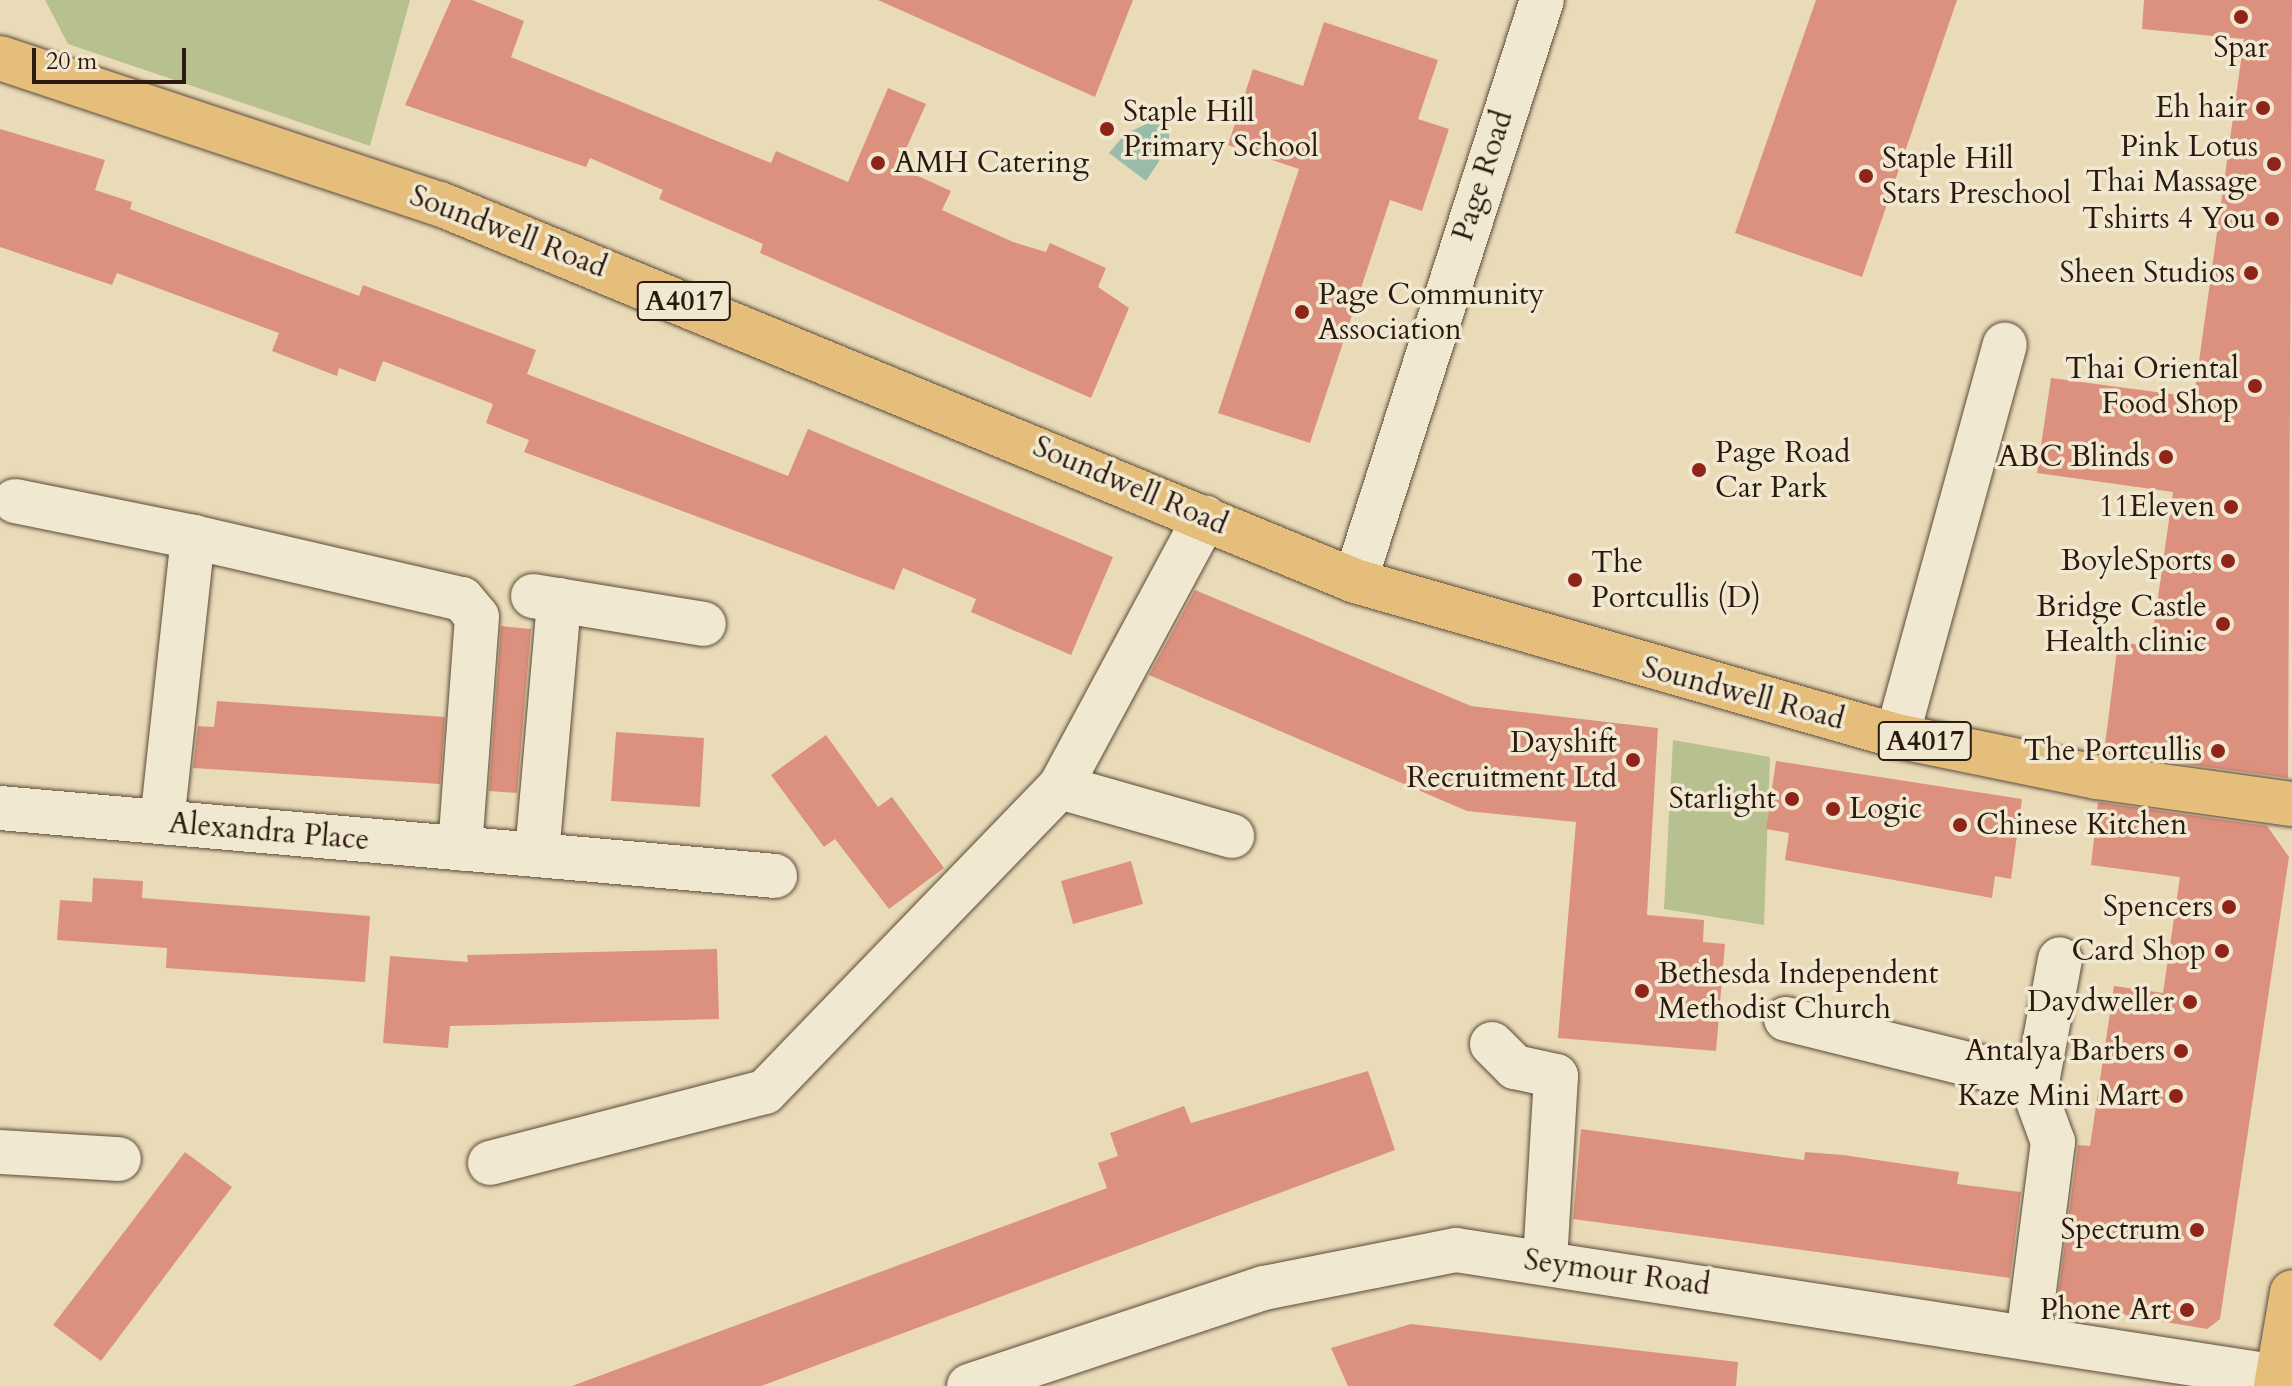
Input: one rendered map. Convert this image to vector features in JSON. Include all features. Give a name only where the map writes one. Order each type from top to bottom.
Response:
[{"type":"main road","name":"Soundwell Road","points":[[0,58],[440,204],[1355,581],[1897,736],[2097,777],[2292,804]]},
{"type":"main road","points":[[2277,1382],[2292,1292]]},
{"type":"street","name":"Page Road","points":[[1355,581],[1542,0]]},
{"type":"street","points":[[1897,736],[2005,345]]},
{"type":"street","points":[[15,501],[193,537],[462,599],[477,617],[460,848]]},
{"type":"street","points":[[490,1163],[765,1092],[1060,787],[1205,518]]},
{"type":"street","points":[[162,822],[193,537]]},
{"type":"street","points":[[537,854],[546,598],[704,624]]},
{"type":"street","points":[[1060,787],[1232,836]]},
{"type":"street","name":"Alexandra Place","points":[[0,808],[775,876]]},
{"type":"street","points":[[2035,1093],[2060,959]]},
{"type":"street","points":[[1786,1019],[2020,1077],[2035,1093],[2053,1142],[2028,1337]]},
{"type":"street","points":[[1492,1044],[1515,1067],[1556,1076],[1545,1261]]},
{"type":"street","points":[[0,1152],[119,1159]]},
{"type":"street","name":"Seymour Road","points":[[969,1386],[1264,1288],[1456,1250],[1545,1261],[2028,1337],[2277,1382]]},
{"type":"shaded area","points":[[45,0],[410,0],[370,146],[68,44]]},
{"type":"shaded area","points":[[1155,120],[1169,125],[1169,146],[1146,181],[1109,153],[1125,134]]},
{"type":"shaded area","points":[[1673,740],[1770,757],[1764,925],[1664,909]]},
{"type":"building","points":[[451,0],[472,0],[524,21],[511,57],[771,163],[776,151],[848,182],[888,88],[926,104],[898,167],[951,191],[942,210],[1013,242],[1046,252],[1050,243],[1106,268],[1098,287],[1129,308],[1091,398],[760,253],[763,244],[659,199],[663,190],[590,158],[586,167],[405,105]]},
{"type":"building","name":"Staple Hill Primary School","points":[[878,0],[1133,0],[1095,97]]},
{"type":"building","points":[[1816,0],[1957,0],[1862,277],[1735,233]]},
{"type":"building","points":[[2144,0],[2292,0],[2288,778],[2104,753],[2118,642],[2151,646],[2173,492],[2037,473],[2051,378],[2194,397],[2244,39],[2142,29]]},
{"type":"building","name":"Page Community Association","points":[[1324,22],[1438,60],[1418,119],[1449,129],[1422,211],[1390,200],[1310,443],[1218,413],[1299,169],[1228,145],[1253,69],[1303,86]]},
{"type":"building","points":[[0,129],[105,160],[95,190],[132,202],[130,209],[359,296],[363,285],[536,350],[527,374],[788,476],[808,429],[1113,557],[1071,655],[971,612],[976,599],[903,568],[894,590],[524,452],[529,440],[486,423],[493,404],[383,361],[375,382],[339,368],[337,376],[272,351],[279,333],[117,273],[112,285],[0,247]]},
{"type":"building","points":[[1195,590],[1471,706],[1658,728],[1647,915],[1704,920],[1703,942],[1725,944],[1716,1051],[1558,1038],[1576,822],[1467,811],[1149,675]]},
{"type":"building","points":[[501,626],[531,629],[517,793],[489,791]]},
{"type":"building","points":[[217,701],[445,717],[440,784],[193,768],[198,726],[214,727]]},
{"type":"building","points":[[616,732],[704,738],[700,807],[611,801]]},
{"type":"building","points":[[826,735],[878,807],[892,797],[944,868],[889,909],[835,839],[824,847],[771,775]]},
{"type":"building","points":[[1776,761],[2022,799],[2011,879],[1995,876],[1992,898],[1785,860],[1789,833],[1766,829]]},
{"type":"building","points":[[2098,802],[2267,826],[2289,857],[2220,1319],[2207,1329],[2057,1304],[2078,1145],[2090,1146],[2114,986],[2163,993],[2180,877],[2091,865]]},
{"type":"building","points":[[1131,861],[1143,904],[1073,924],[1061,881]]},
{"type":"building","points":[[93,878],[143,881],[142,898],[370,916],[365,982],[166,968],[167,948],[57,940],[60,900],[92,902]]},
{"type":"building","points":[[717,949],[719,1019],[450,1026],[448,1048],[383,1043],[390,956],[468,962],[467,955]]},
{"type":"building","points":[[1368,1071],[1395,1150],[761,1386],[572,1386],[1107,1188],[1098,1163],[1118,1156],[1110,1133],[1184,1106],[1191,1123]]},
{"type":"building","points":[[1581,1129],[1804,1160],[1805,1152],[1843,1155],[1959,1172],[1957,1184],[2021,1192],[2010,1278],[1573,1219]]},
{"type":"building","points":[[185,1152],[232,1187],[101,1361],[53,1325]]},
{"type":"building","points":[[1411,1324],[1738,1362],[1736,1386],[1348,1386],[1331,1348]]},
{"type":"place","name":"Spar","points":[[2241,17]]},
{"type":"place","name":"Eh hair","points":[[2263,108]]},
{"type":"place","name":"Staple Hill Primary School","points":[[1107,129]]},
{"type":"place","name":"AMH Catering","points":[[878,163]]},
{"type":"place","name":"Pink Lotus Thai Massage","points":[[2274,164]]},
{"type":"place","name":"Staple Hill Stars Preschool","points":[[1866,176]]},
{"type":"place","name":"Tshirts 4 You","points":[[2272,219]]},
{"type":"place","name":"Sheen Studios","points":[[2251,273]]},
{"type":"place","name":"Page Community Association","points":[[1302,312]]},
{"type":"place","name":"Thai Oriental Food Shop","points":[[2255,386]]},
{"type":"place","name":"ABC Blinds","points":[[2166,457]]},
{"type":"place","name":"Page Road Car Park","points":[[1699,470]]},
{"type":"place","name":"11Eleven","points":[[2231,507]]},
{"type":"place","name":"BoyleSports","points":[[2228,561]]},
{"type":"place","name":"The Portcullis (D)","points":[[1575,580]]},
{"type":"place","name":"Bridge Castle Health clinic","points":[[2223,624]]},
{"type":"place","name":"The Portcullis","points":[[2218,751]]},
{"type":"place","name":"Dayshift Recruitment Ltd","points":[[1633,760]]},
{"type":"place","name":"Starlight","points":[[1792,799]]},
{"type":"place","name":"Logic","points":[[1833,809]]},
{"type":"place","name":"Chinese Kitchen","points":[[1960,825]]},
{"type":"place","name":"Spencers","points":[[2229,907]]},
{"type":"place","name":"Card Shop","points":[[2222,951]]},
{"type":"place","name":"Bethesda Independent Methodist Church","points":[[1642,991]]},
{"type":"place","name":"Daydweller","points":[[2190,1002]]},
{"type":"place","name":"Antalya Barbers","points":[[2181,1051]]},
{"type":"place","name":"Kaze Mini Mart","points":[[2176,1096]]},
{"type":"place","name":"Spectrum","points":[[2197,1230]]},
{"type":"place","name":"Phone Art","points":[[2187,1310]]}]
